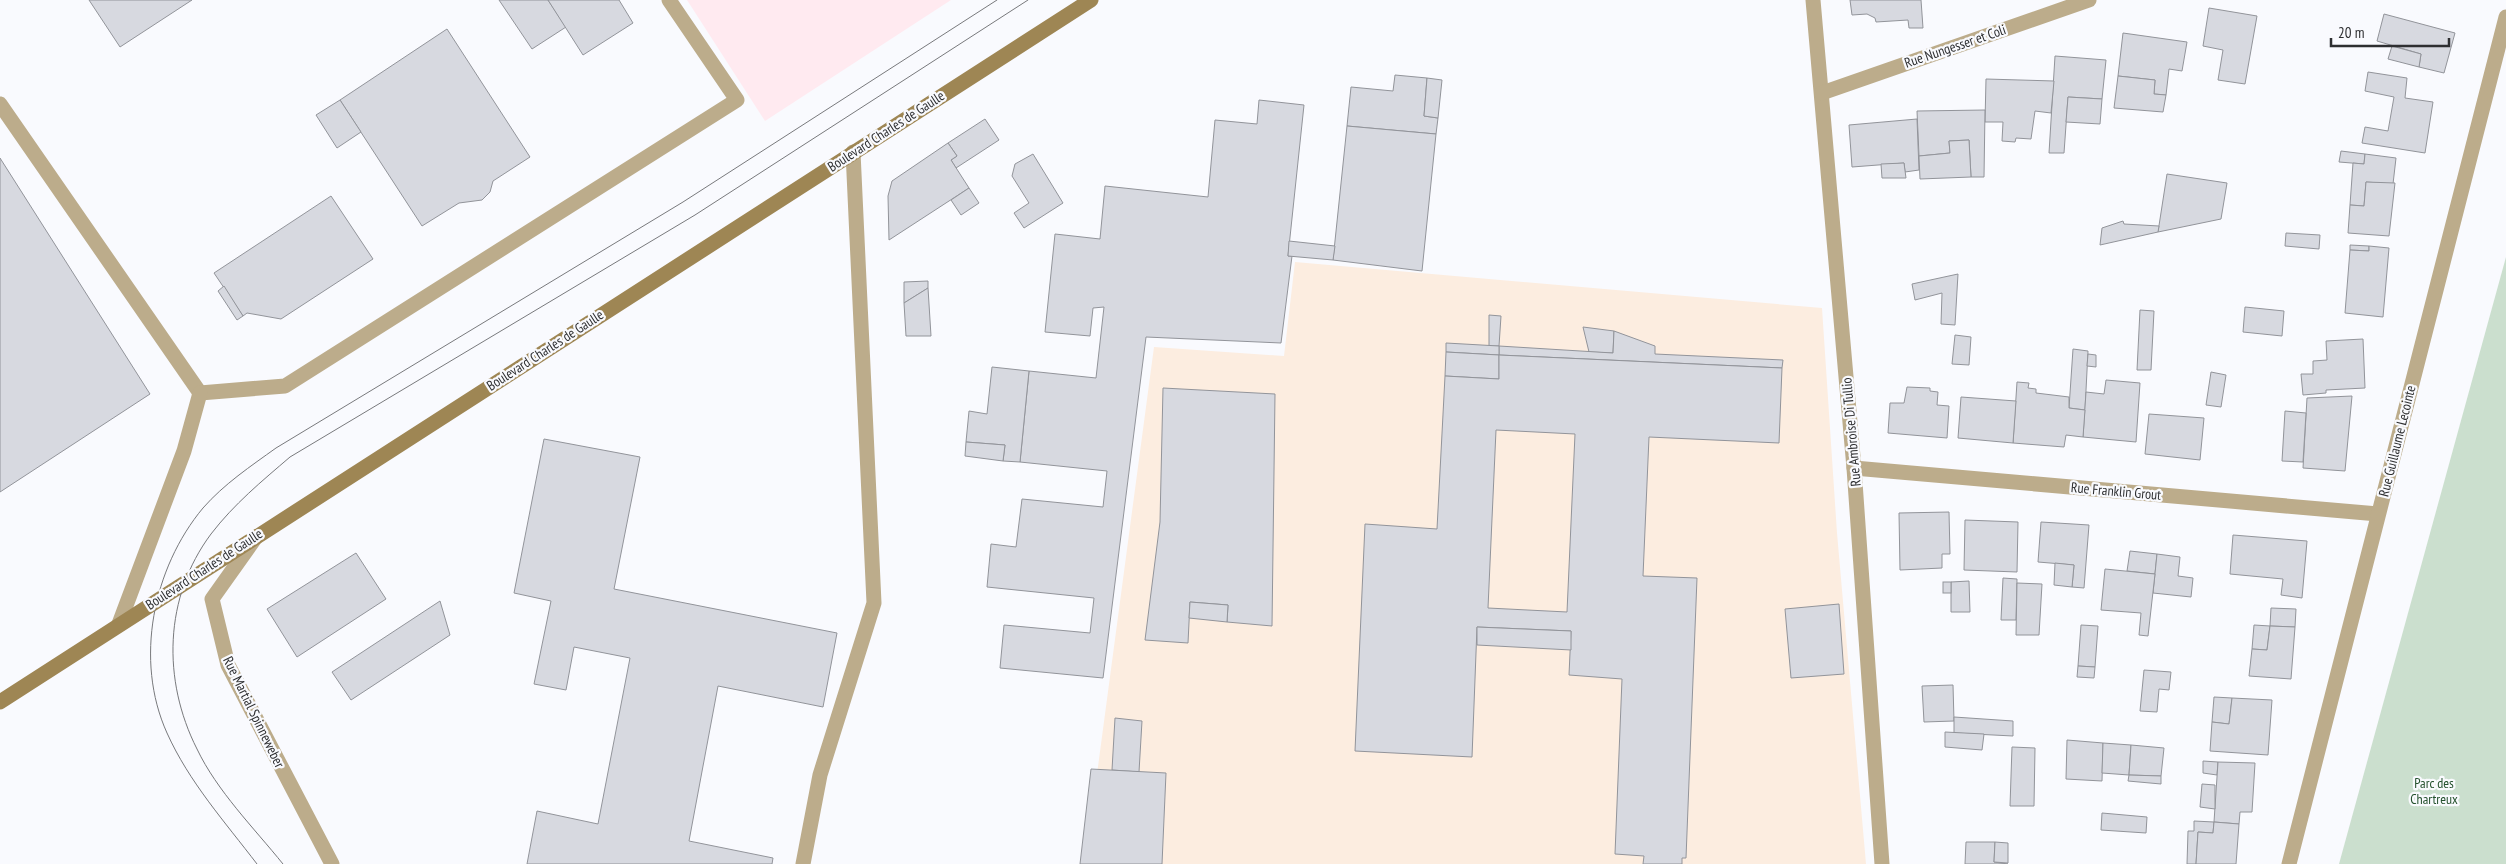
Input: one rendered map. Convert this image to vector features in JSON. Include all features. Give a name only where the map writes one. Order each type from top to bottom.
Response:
[{"type":"street","points":[[200,393],[285,386],[737,100],[669,0]]},
{"type":"street","name":"Boulevard Charles de Gaulle","points":[[0,702],[258,534],[1091,0]]},
{"type":"street","name":"Rue Ambroise Di Tullio","points":[[1814,0],[1854,468],[1882,864]]},
{"type":"street","name":"Rue Nungesser et Coli","points":[[1822,92],[2089,0]]},
{"type":"street","name":"Rue Guillaume Lecointe","points":[[2289,864],[2506,17]]},
{"type":"street","points":[[0,104],[200,393]]},
{"type":"street","points":[[803,864],[820,775],[874,603],[853,152]]},
{"type":"street","points":[[119,624],[184,451],[200,393]]},
{"type":"street","name":"Rue Franklin Grout","points":[[1854,468],[2378,514]]},
{"type":"street","name":"Rue Martial Spinneweber","points":[[258,534],[212,599],[228,664],[332,864]]},
{"type":"shaded area","points":[[687,0],[951,0],[765,121]]},
{"type":"shaded area","points":[[1295,262],[1822,308],[1837,533],[1866,864],[1085,864],[1154,347],[1284,356]]},
{"type":"green space","name":"Parc des Chartreux","points":[[2506,257],[2506,864],[2339,864]]},
{"type":"building","points":[[89,0],[192,0],[120,47]]},
{"type":"building","points":[[499,0],[548,0],[566,27],[532,49]]},
{"type":"building","points":[[548,0],[619,0],[633,23],[583,55]]},
{"type":"building","points":[[1850,0],[1921,0],[1923,28],[1909,28],[1908,20],[1876,22],[1875,18],[1867,14],[1852,15]]},
{"type":"building","points":[[2209,8],[2257,16],[2245,84],[2218,80],[2223,50],[2203,46]]},
{"type":"building","points":[[2384,14],[2455,33],[2444,73],[2419,67],[2421,54],[2377,41]]},
{"type":"building","points":[[447,29],[530,157],[493,181],[490,192],[482,200],[459,203],[422,226],[340,100]]},
{"type":"building","points":[[2123,33],[2187,42],[2182,71],[2169,69],[2166,95],[2154,94],[2155,80],[2118,76]]},
{"type":"building","points":[[2392,46],[2421,54],[2419,67],[2388,59]]},
{"type":"building","points":[[2055,56],[2106,60],[2102,99],[2068,97],[2064,153],[2049,153]]},
{"type":"building","points":[[2368,72],[2407,78],[2405,98],[2433,102],[2425,153],[2362,143],[2365,127],[2388,131],[2394,97],[2365,91]]},
{"type":"building","points":[[1395,75],[1427,78],[1424,116],[1438,118],[1436,134],[1347,126],[1351,87],[1393,91]]},
{"type":"building","points":[[2118,76],[2155,80],[2154,94],[2166,95],[2163,112],[2114,108]]},
{"type":"building","points":[[1427,78],[1442,80],[1438,118],[1424,116]]},
{"type":"building","points":[[1986,79],[2054,81],[2051,113],[2035,111],[2031,139],[2016,138],[2015,142],[2002,141],[2003,122],[1985,122]]},
{"type":"building","points":[[2068,97],[2102,99],[2100,124],[2066,122]]},
{"type":"building","points":[[340,100],[361,132],[337,148],[316,115]]},
{"type":"building","points":[[1259,100],[1304,105],[1288,256],[1292,256],[1281,343],[1146,337],[1103,678],[1000,668],[1004,625],[1090,633],[1094,598],[987,587],[991,544],[1016,547],[1022,499],[1103,507],[1107,471],[1020,462],[1029,371],[1096,378],[1104,307],[1093,308],[1090,336],[1045,332],[1055,234],[1100,239],[1105,186],[1208,197],[1215,120],[1257,124]]},
{"type":"building","points":[[1985,110],[1984,177],[1971,177],[1969,140],[1949,141],[1950,153],[1919,156],[1917,111]]},
{"type":"building","points":[[985,119],[999,140],[956,168],[951,160],[957,156],[948,143]]},
{"type":"building","points":[[1917,119],[1919,170],[1905,172],[1904,163],[1852,167],[1849,125]]},
{"type":"building","points":[[1347,126],[1436,134],[1422,271],[1333,260]]},
{"type":"building","points":[[1969,140],[1971,177],[1920,179],[1919,156],[1950,153],[1949,141]]},
{"type":"building","points":[[948,143],[957,156],[951,160],[969,188],[889,240],[888,196],[892,181]]},
{"type":"building","points":[[2341,151],[2365,154],[2364,164],[2339,162]]},
{"type":"building","points":[[1033,154],[1063,203],[1024,228],[1014,213],[1029,203],[1012,176],[1015,164]]},
{"type":"building","points":[[2365,154],[2396,158],[2393,184],[2366,182],[2364,206],[2350,205],[2353,163],[2364,164]]},
{"type":"building","points":[[0,158],[150,394],[0,492]]},
{"type":"building","points":[[1904,163],[1906,178],[1882,178],[1881,164]]},
{"type":"building","points":[[2167,174],[2227,183],[2221,219],[2158,232]]},
{"type":"building","points":[[2366,182],[2395,183],[2389,236],[2348,233],[2350,205],[2364,206]]},
{"type":"building","points":[[969,188],[979,203],[961,215],[951,200]]},
{"type":"building","points":[[331,196],[373,259],[281,319],[247,313],[243,316],[214,273]]},
{"type":"building","points":[[2123,221],[2124,224],[2159,226],[2158,232],[2100,245],[2102,228]]},
{"type":"building","points":[[2286,233],[2320,235],[2319,249],[2285,246]]},
{"type":"building","points":[[1289,241],[1335,246],[1333,260],[1288,256]]},
{"type":"building","points":[[2350,245],[2369,246],[2369,251],[2350,250]]},
{"type":"building","points":[[2369,246],[2389,248],[2383,317],[2345,313],[2350,250],[2369,251]]},
{"type":"building","points":[[1958,274],[1955,325],[1941,324],[1942,293],[1915,300],[1912,284]]},
{"type":"building","points":[[928,281],[928,288],[904,303],[904,282]]},
{"type":"building","points":[[224,286],[243,316],[237,320],[218,291]]},
{"type":"building","points":[[928,288],[931,336],[906,336],[904,303]]},
{"type":"building","points":[[2245,307],[2284,311],[2282,336],[2243,332]]},
{"type":"building","points":[[2140,310],[2154,311],[2151,370],[2137,370]]},
{"type":"building","points":[[1489,315],[1501,316],[1499,346],[1489,346]]},
{"type":"building","points":[[1583,327],[1614,331],[1613,353],[1589,352]]},
{"type":"building","points":[[1614,331],[1655,346],[1655,354],[1783,360],[1782,368],[1499,355],[1499,346],[1613,353]]},
{"type":"building","points":[[1955,335],[1971,337],[1969,365],[1952,364]]},
{"type":"building","points":[[2363,339],[2365,388],[2326,390],[2326,393],[2303,395],[2301,374],[2313,374],[2313,361],[2327,360],[2326,341]]},
{"type":"building","points":[[1446,343],[1499,346],[1499,355],[1446,352]]},
{"type":"building","points":[[2073,349],[2088,351],[2085,410],[2069,408]]},
{"type":"building","points":[[1446,352],[1499,355],[1499,379],[1445,376]]},
{"type":"building","points":[[2088,354],[2096,355],[2096,367],[2087,366]]},
{"type":"building","points":[[1499,355],[1782,368],[1779,443],[1649,437],[1643,576],[1697,578],[1686,858],[1682,858],[1682,864],[1643,864],[1644,856],[1615,854],[1622,679],[1569,675],[1571,631],[1477,627],[1472,757],[1355,751],[1365,524],[1437,529],[1445,376],[1499,379]],"holes":[[[1496,430],[1575,434],[1567,612],[1488,608]]]},
{"type":"building","points":[[992,367],[1029,371],[1020,462],[1003,461],[1005,445],[966,442],[969,411],[987,414]]},
{"type":"building","points":[[2211,372],[2226,375],[2221,407],[2206,405]]},
{"type":"building","points":[[2106,380],[2140,383],[2136,442],[2083,437],[2086,392],[2104,394]]},
{"type":"building","points":[[2017,382],[2029,383],[2028,388],[2036,389],[2036,393],[2069,397],[2069,408],[2085,410],[2083,437],[2066,435],[2064,447],[2013,443]]},
{"type":"building","points":[[1907,387],[1930,388],[1930,391],[1938,392],[1937,405],[1949,406],[1947,438],[1888,433],[1890,403],[1904,403]]},
{"type":"building","points":[[1163,388],[1275,394],[1272,626],[1227,622],[1228,605],[1190,602],[1188,643],[1145,640],[1160,522]]},
{"type":"building","points":[[2352,396],[2345,471],[2303,468],[2307,398]]},
{"type":"building","points":[[1961,397],[2016,401],[2013,443],[1958,438]]},
{"type":"building","points":[[2285,411],[2306,413],[2303,462],[2282,461]]},
{"type":"building","points":[[2149,414],[2204,418],[2200,460],[2145,454]]},
{"type":"building","points":[[544,439],[640,457],[614,589],[837,633],[823,707],[718,686],[689,841],[773,858],[772,864],[527,864],[537,811],[598,824],[630,658],[574,647],[566,690],[534,684],[551,601],[514,593]]},
{"type":"building","points":[[966,442],[1005,445],[1003,461],[965,456]]},
{"type":"building","points":[[1949,512],[1950,554],[1942,554],[1942,568],[1900,570],[1899,513]]},
{"type":"building","points":[[1965,520],[2018,522],[2017,572],[1964,570]]},
{"type":"building","points":[[2041,522],[2089,525],[2084,588],[2072,587],[2074,565],[2038,562]]},
{"type":"building","points":[[2233,535],[2307,541],[2302,598],[2281,595],[2283,579],[2230,574]]},
{"type":"building","points":[[2130,551],[2157,554],[2155,574],[2127,571]]},
{"type":"building","points":[[356,553],[386,599],[297,657],[267,609]]},
{"type":"building","points":[[2157,554],[2180,557],[2178,576],[2193,578],[2191,597],[2153,593]]},
{"type":"building","points":[[2055,563],[2074,565],[2072,587],[2054,585]]},
{"type":"building","points":[[2105,569],[2155,574],[2148,636],[2139,635],[2141,613],[2101,610]]},
{"type":"building","points":[[2003,578],[2017,579],[2016,620],[2001,620]]},
{"type":"building","points":[[1969,581],[1970,612],[1951,612],[1951,582]]},
{"type":"building","points":[[1943,582],[1951,582],[1951,593],[1943,593]]},
{"type":"building","points":[[2017,583],[2042,584],[2039,635],[2016,635]]},
{"type":"building","points":[[440,601],[450,635],[351,700],[332,672]]},
{"type":"building","points":[[1190,602],[1228,605],[1227,622],[1189,618]]},
{"type":"building","points":[[1839,604],[1844,674],[1791,678],[1785,609]]},
{"type":"building","points":[[2271,608],[2296,609],[2295,627],[2270,626]]},
{"type":"building","points":[[2081,625],[2098,626],[2095,667],[2078,666]]},
{"type":"building","points":[[2254,625],[2270,626],[2267,650],[2252,649]]},
{"type":"building","points":[[2270,626],[2295,627],[2291,679],[2249,676],[2252,649],[2267,650]]},
{"type":"building","points":[[1477,627],[1571,631],[1571,650],[1477,645]]},
{"type":"building","points":[[2078,666],[2095,667],[2094,678],[2077,677]]},
{"type":"building","points":[[2144,670],[2171,672],[2169,690],[2159,689],[2157,712],[2140,711]]},
{"type":"building","points":[[1953,685],[1954,721],[1924,722],[1922,686]]},
{"type":"building","points":[[2214,697],[2232,698],[2229,724],[2212,722]]},
{"type":"building","points":[[2232,698],[2272,700],[2268,755],[2210,751],[2212,722],[2229,724]]},
{"type":"building","points":[[1954,717],[2013,721],[2013,736],[1954,733]]},
{"type":"building","points":[[1115,718],[1142,721],[1139,772],[1112,770]]},
{"type":"building","points":[[1945,732],[1984,734],[1982,750],[1945,747]]},
{"type":"building","points":[[2067,740],[2103,743],[2102,781],[2066,779]]},
{"type":"building","points":[[2103,743],[2131,745],[2129,775],[2102,773]]},
{"type":"building","points":[[2131,745],[2164,748],[2161,776],[2129,775]]},
{"type":"building","points":[[2012,747],[2035,748],[2034,806],[2010,806]]},
{"type":"building","points":[[2203,761],[2218,762],[2217,775],[2203,773]]},
{"type":"building","points":[[2218,762],[2255,763],[2252,812],[2240,812],[2239,824],[2214,822]]},
{"type":"building","points":[[1091,769],[1166,773],[1162,864],[1080,864]]},
{"type":"building","points":[[2129,775],[2161,776],[2161,784],[2128,781]]},
{"type":"building","points":[[2202,784],[2215,785],[2215,809],[2200,807]]},
{"type":"building","points":[[2102,813],[2147,817],[2146,833],[2101,830]]},
{"type":"building","points":[[2194,821],[2214,822],[2213,833],[2198,832],[2196,864],[2187,864],[2188,831],[2194,831]]},
{"type":"building","points":[[2214,822],[2239,824],[2236,864],[2196,864],[2198,832],[2213,833]]},
{"type":"building","points":[[1966,842],[1995,842],[1994,862],[2008,864],[1965,864]]},
{"type":"building","points":[[1995,842],[2008,843],[2008,863],[1994,862]]},
{"type":"tram line","points":[[257,864],[208,801],[176,751],[157,705],[152,675],[151,646],[154,616],[161,586],[172,558],[186,532],[203,508],[229,483],[276,448],[683,202],[997,0]]},
{"type":"tram line","points":[[283,864],[225,794],[205,765],[186,723],[178,695],[173,639],[177,612],[184,584],[195,558],[220,523],[249,493],[290,457],[695,215],[1028,0]]}]
